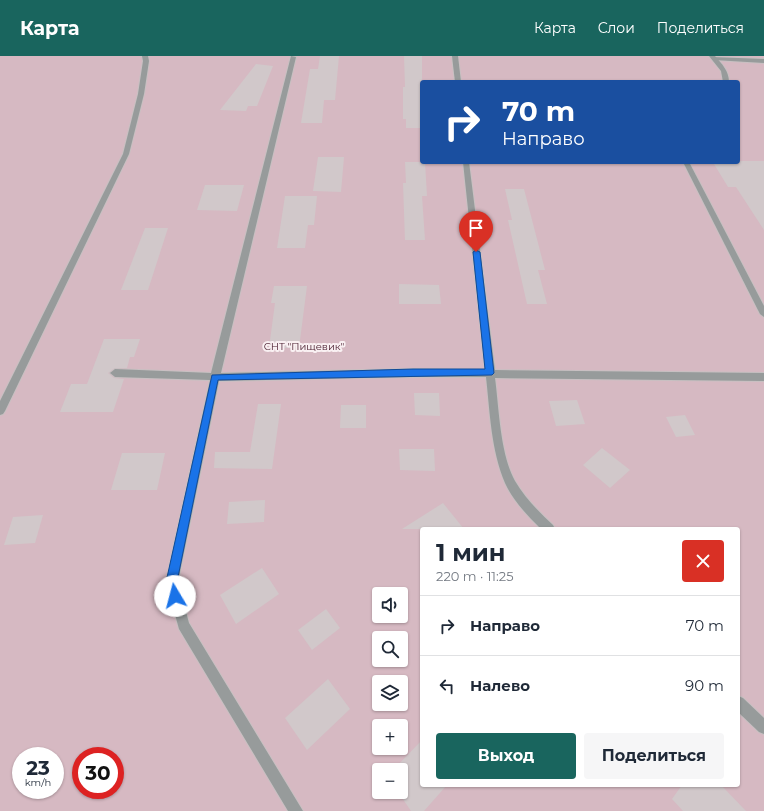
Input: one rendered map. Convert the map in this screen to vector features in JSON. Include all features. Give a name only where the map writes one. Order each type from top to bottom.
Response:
[{"type":"street","points":[[0,411],[126,154],[141,94],[146,61],[145,56]]},
{"type":"street","points":[[455,56],[458,80]]},
{"type":"street","points":[[293,57],[215,377],[172,582],[183,625],[296,811]]},
{"type":"street","points":[[713,57],[764,61]]},
{"type":"street","points":[[713,57],[721,65],[726,80]]},
{"type":"street","points":[[466,164],[489,373],[499,449],[510,482],[530,511],[547,527]]},
{"type":"street","points":[[687,164],[764,314]]},
{"type":"street","points":[[115,373],[215,377],[413,372],[764,377]]},
{"type":"street","points":[[740,705],[764,727]]},
{"type":"green space","name":"СНТ \"Пищевик\"","points":[[0,56],[764,56],[764,811],[0,811]]},
{"type":"building","points":[[320,56],[339,56],[335,100],[324,100],[322,123],[301,123],[310,69],[318,69]]},
{"type":"building","points":[[404,56],[422,56],[422,80],[420,80],[420,128],[406,128],[406,119],[403,119],[403,87],[405,87]]},
{"type":"building","points":[[256,64],[273,66],[257,106],[248,106],[246,111],[220,110]]},
{"type":"building","points":[[318,157],[344,157],[341,192],[313,191]]},
{"type":"building","points":[[740,161],[764,161],[764,230],[736,187],[728,187],[714,164],[740,164]]},
{"type":"building","points":[[405,162],[420,162],[420,164],[425,164],[427,196],[422,196],[425,240],[405,240],[403,183],[406,183]]},
{"type":"building","points":[[205,185],[244,185],[237,211],[197,210]]},
{"type":"building","points":[[505,189],[524,189],[545,270],[538,270],[547,304],[527,304],[508,220],[512,220]]},
{"type":"building","points":[[285,196],[317,196],[314,225],[308,225],[305,248],[277,248]]},
{"type":"building","points":[[145,228],[168,228],[148,290],[121,290]]},
{"type":"building","points":[[399,284],[439,285],[441,304],[399,304]]},
{"type":"building","points":[[274,286],[307,286],[299,348],[269,348],[275,303],[271,303]]},
{"type":"building","points":[[104,339],[140,339],[134,357],[130,357],[127,368],[115,368],[108,373],[114,378],[124,379],[113,412],[60,412],[71,384],[87,384]]},
{"type":"building","points":[[414,393],[439,393],[440,416],[415,415]]},
{"type":"building","points":[[577,400],[585,424],[556,426],[549,401]]},
{"type":"building","points":[[258,404],[281,404],[272,469],[214,468],[215,452],[250,452]]},
{"type":"building","points":[[341,405],[366,405],[366,428],[340,428]]},
{"type":"building","points":[[685,415],[695,435],[676,437],[666,417]]},
{"type":"building","points":[[602,448],[630,470],[610,488],[583,465]]},
{"type":"building","points":[[399,449],[434,449],[435,471],[400,470]]},
{"type":"building","points":[[122,453],[165,453],[157,490],[111,490]]},
{"type":"building","points":[[265,500],[264,522],[227,524],[229,502]]},
{"type":"building","points":[[443,503],[462,527],[420,527],[420,529],[402,529]]},
{"type":"building","points":[[43,515],[35,543],[4,545],[13,517]]},
{"type":"building","points":[[262,568],[279,594],[236,624],[220,595]]},
{"type":"building","points":[[326,609],[340,628],[312,650],[298,630]]},
{"type":"building","points":[[328,679],[350,709],[307,750],[285,718]]},
{"type":"building","points":[[420,742],[420,787],[445,787],[424,811],[411,811],[403,799],[408,799],[408,763],[400,763]]},
{"type":"building","points":[[681,787],[723,787],[746,811],[683,811],[672,799]]},
{"type":"route","points":[[175,596],[172,582],[215,377],[413,372],[489,373],[476,252]]}]
